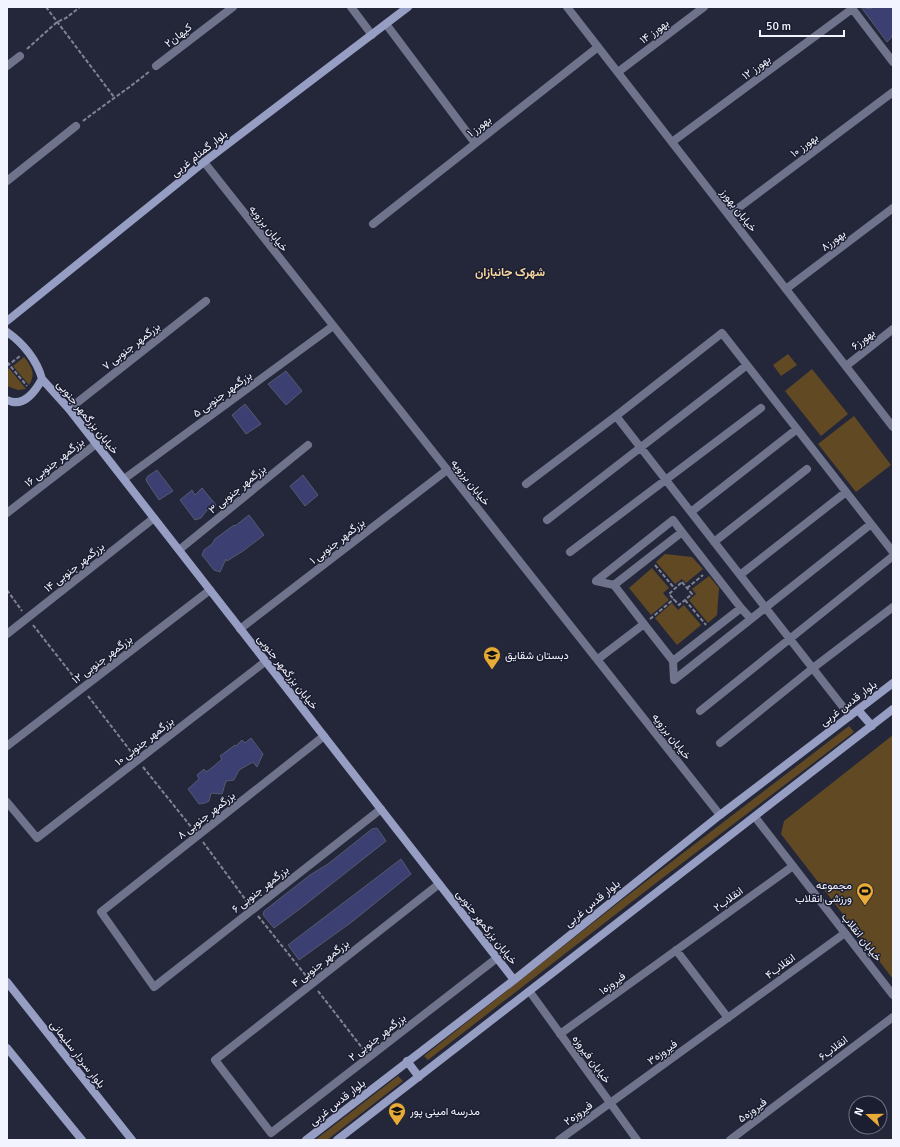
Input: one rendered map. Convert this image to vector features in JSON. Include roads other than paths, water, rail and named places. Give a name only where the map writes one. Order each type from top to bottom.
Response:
[{"type":"main road","name":"بلوار گمنام غربی","points":[[7,321],[204,162],[408,7]]},
{"type":"main road","name":"خیابان بزرگمهر جنوبی","points":[[7,332],[16,338],[27,350],[40,370],[42,379],[69,409],[124,479],[514,980]]},
{"type":"main road","points":[[8,401],[14,403],[23,401],[33,394],[42,379]]},
{"type":"main road","name":"بلوار قدس غربی","points":[[306,1140],[514,980],[720,815],[893,683]]},
{"type":"main road","points":[[337,1140],[530,992],[893,709]]},
{"type":"main road","points":[[858,710],[872,726]]},
{"type":"main road","name":"بلوار سردار سلیمانی","points":[[7,982],[132,1140]]},
{"type":"main road","points":[[7,1048],[82,1140]]},
{"type":"main road","points":[[407,1062],[419,1077]]},
{"type":"street","name":"کیهان۲","points":[[156,66],[233,7]]},
{"type":"street","points":[[351,7],[372,35]]},
{"type":"street","name":"خیابان بهورز","points":[[568,7],[893,427]]},
{"type":"street","name":"بهورز ۱۴","points":[[618,72],[704,7]]},
{"type":"street","points":[[852,8],[893,62]]},
{"type":"street","name":"بهورز ۱۲","points":[[672,142],[852,8]]},
{"type":"street","points":[[386,24],[476,143]]},
{"type":"street","name":"بهورز ۱","points":[[373,224],[598,47]]},
{"type":"street","points":[[7,66],[20,56]]},
{"type":"street","name":"بهورز ۱۰","points":[[729,215],[893,92]]},
{"type":"street","points":[[7,181],[76,126]]},
{"type":"street","name":"خیابان برزویه","points":[[204,162],[720,815]]},
{"type":"street","name":"بهورز۸","points":[[786,289],[893,208]]},
{"type":"street","name":"بزرگمهر جنوبی ۷","points":[[69,409],[206,301]]},
{"type":"street","name":"بزرگمهر جنوبی ۵","points":[[124,479],[333,326]]},
{"type":"street","name":"بهورز۶","points":[[846,366],[893,329]]},
{"type":"street","points":[[526,484],[722,333],[893,552]]},
{"type":"street","points":[[547,520],[747,365]]},
{"type":"street","points":[[570,552],[760,408]]},
{"type":"street","points":[[616,416],[850,716]]},
{"type":"street","points":[[691,512],[797,429]]},
{"type":"street","name":"بزرگمهر جنوبی ۱۶","points":[[7,513],[96,444]]},
{"type":"street","name":"بزرگمهر جنوبی ۳","points":[[179,550],[308,445]]},
{"type":"street","points":[[714,542],[807,469]]},
{"type":"street","name":"بزرگمهر جنوبی ۱","points":[[240,629],[447,470]]},
{"type":"street","points":[[740,575],[846,492]]},
{"type":"street","name":"بزرگمهر جنوبی ۱۴","points":[[7,634],[154,518]]},
{"type":"street","points":[[751,619],[673,520],[596,581],[614,586],[644,624],[673,661],[674,680],[871,524]]},
{"type":"street","points":[[614,586],[682,532]]},
{"type":"street","points":[[700,711],[893,556]]},
{"type":"street","name":"بزرگمهر جنوبی ۱۲","points":[[7,746],[210,590]]},
{"type":"street","points":[[720,743],[813,668],[893,607]]},
{"type":"street","points":[[673,661],[741,608]]},
{"type":"street","points":[[598,659],[644,624]]},
{"type":"street","name":"بزرگمهر جنوبی ۱۰","points":[[7,802],[37,838],[266,661]]},
{"type":"street","name":"بزرگمهر جنوبی ۸","points":[[154,986],[101,912],[324,736]]},
{"type":"street","name":"بزرگمهر جنوبی ۶","points":[[154,986],[381,809]]},
{"type":"street","name":"خیابان انقلاب","points":[[755,817],[893,995]]},
{"type":"street","name":"انقلاب۲","points":[[676,950],[793,866]]},
{"type":"street","name":"بزرگمهر جنوبی ۴","points":[[271,1133],[215,1060],[439,884]]},
{"type":"street","name":"انقلاب۴","points":[[728,1018],[845,933]]},
{"type":"street","points":[[676,950],[728,1018]]},
{"type":"street","name":"فیروزه۱","points":[[560,1034],[676,950]]},
{"type":"street","name":"بزرگمهر جنوبی ۲","points":[[271,1133],[497,958]]},
{"type":"street","name":"خیابان فیروزه","points":[[530,992],[637,1140]]},
{"type":"street","name":"انقلاب۶","points":[[787,1097],[893,1017]]},
{"type":"street","name":"فیروزه۳","points":[[610,1103],[728,1018]]},
{"type":"street","name":"فیروزه۵","points":[[730,1140],[787,1097]]},
{"type":"street","name":"فیروزه۲","points":[[559,1140],[610,1103]]},
{"type":"place","name":"دبستان شقایق","points":[[492,670]]},
{"type":"place","name":"مجموعه ورزشی انقلاب","points":[[865,906]]},
{"type":"place","name":"مدرسه امینی پور","points":[[397,1126]]},
{"type":"district","name":"شهرک جانبازان","points":[[510,272]]}]
